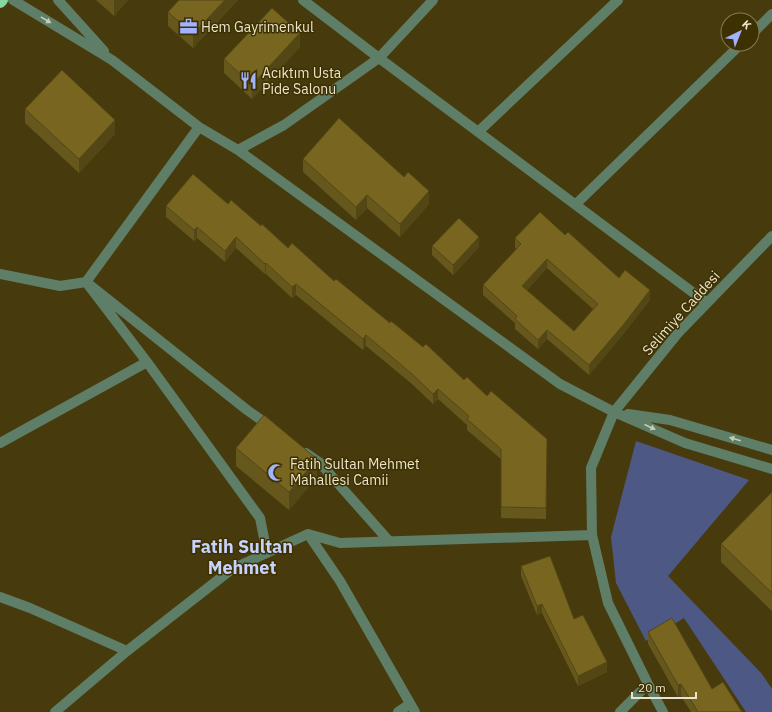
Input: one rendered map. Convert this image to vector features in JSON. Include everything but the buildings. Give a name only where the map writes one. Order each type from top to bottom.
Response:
[{"type":"street","points":[[13,0],[112,60],[199,127],[238,150],[560,384],[614,412],[685,443],[772,469]]},
{"type":"street","points":[[58,0],[112,60]]},
{"type":"street","points":[[303,0],[707,302]]},
{"type":"street","points":[[238,150],[284,125],[379,58],[433,0]]},
{"type":"street","points":[[478,132],[618,0]]},
{"type":"street","points":[[760,26],[772,14]]},
{"type":"street","points":[[576,204],[733,52]]},
{"type":"street","points":[[0,274],[60,286],[86,282],[199,127]]},
{"type":"street","name":"Selimiye Caddesi","points":[[663,712],[608,603],[592,535],[591,468],[614,412],[678,333],[772,236]]},
{"type":"street","points":[[86,282],[147,362],[260,518],[267,553]]},
{"type":"street","points":[[86,282],[277,432]]},
{"type":"street","points":[[0,443],[147,362]]},
{"type":"street","points":[[614,412],[670,420],[772,450]]},
{"type":"street","points":[[301,449],[319,462],[389,541]]},
{"type":"street","points":[[308,534],[340,581],[412,708],[398,712]]},
{"type":"street","points":[[56,712],[127,651],[232,569],[308,534],[340,543],[592,535]]},
{"type":"street","points":[[0,597],[30,608],[127,651]]},
{"type":"street","points":[[620,712],[648,684]]},
{"type":"shaded area","points":[[636,441],[749,480],[668,576],[762,674],[772,689],[772,712],[746,712],[684,618],[646,641],[616,583],[611,537]]},
{"type":"place","name":"Hem Gayrimenkul","points":[[188,27]]},
{"type":"place","name":"Acıktım Usta Pide Salonu","points":[[249,81]]},
{"type":"place","name":"Fatih Sultan Mehmet Mahallesi Camii","points":[[277,472]]},
{"type":"district","name":"Fatih Sultan Mehmet","points":[[242,557]]}]
